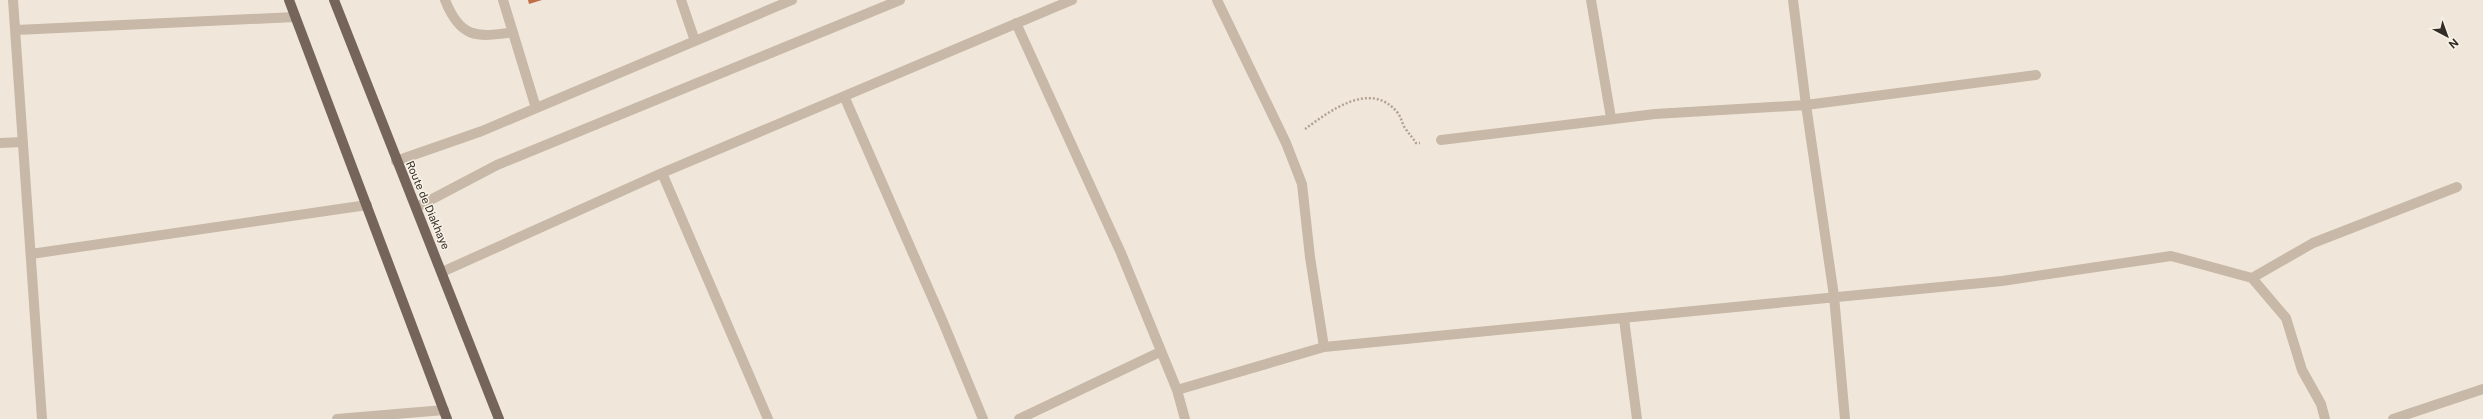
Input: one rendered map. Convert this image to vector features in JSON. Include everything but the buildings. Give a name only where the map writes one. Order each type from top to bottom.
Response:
[{"type":"main road","points":[[289,0],[445,415]]},
{"type":"main road","name":"Route de Diakhaye","points":[[334,0],[396,161],[417,207],[499,419]]},
{"type":"street","points":[[13,0],[42,419]]},
{"type":"street","points":[[445,0],[452,20],[464,30],[486,36],[513,32]]},
{"type":"street","points":[[503,0],[536,108]]},
{"type":"street","points":[[681,0],[695,41]]},
{"type":"street","points":[[396,161],[482,131],[792,0]]},
{"type":"street","points":[[417,207],[497,165],[900,0]]},
{"type":"street","points":[[442,272],[662,173],[1072,0]]},
{"type":"street","points":[[1217,0],[1286,143],[1302,184],[1310,257],[1324,347]]},
{"type":"street","points":[[1591,0],[1611,118]]},
{"type":"street","points":[[1793,0],[1806,106],[1834,296],[1845,419]]},
{"type":"street","points":[[16,30],[295,17]]},
{"type":"street","points":[[1016,23],[1121,253],[1160,352],[1177,390],[1185,419]]},
{"type":"street","points":[[1441,140],[1611,118],[1696,110],[1806,106],[2036,75]]},
{"type":"street","points":[[844,96],[943,322],[983,419]]},
{"type":"street","points":[[0,143],[23,142]]},
{"type":"street","points":[[662,173],[768,419]]},
{"type":"street","points":[[2252,278],[2312,243],[2457,187]]},
{"type":"street","points":[[30,254],[366,205]]},
{"type":"street","points":[[1177,390],[1324,347],[1624,320],[1834,296],[2002,281],[2171,256],[2252,278],[2286,318],[2302,370],[2321,404],[2325,419]]},
{"type":"street","points":[[1624,320],[1637,419]]},
{"type":"street","points":[[1019,419],[1160,352]]},
{"type":"street","points":[[2393,419],[2483,389]]},
{"type":"street","points":[[337,419],[445,415]]},
{"type":"path","points":[[1286,143],[1332,110],[1362,97],[1382,101],[1398,112],[1405,128],[1416,143],[1441,140]]}]
